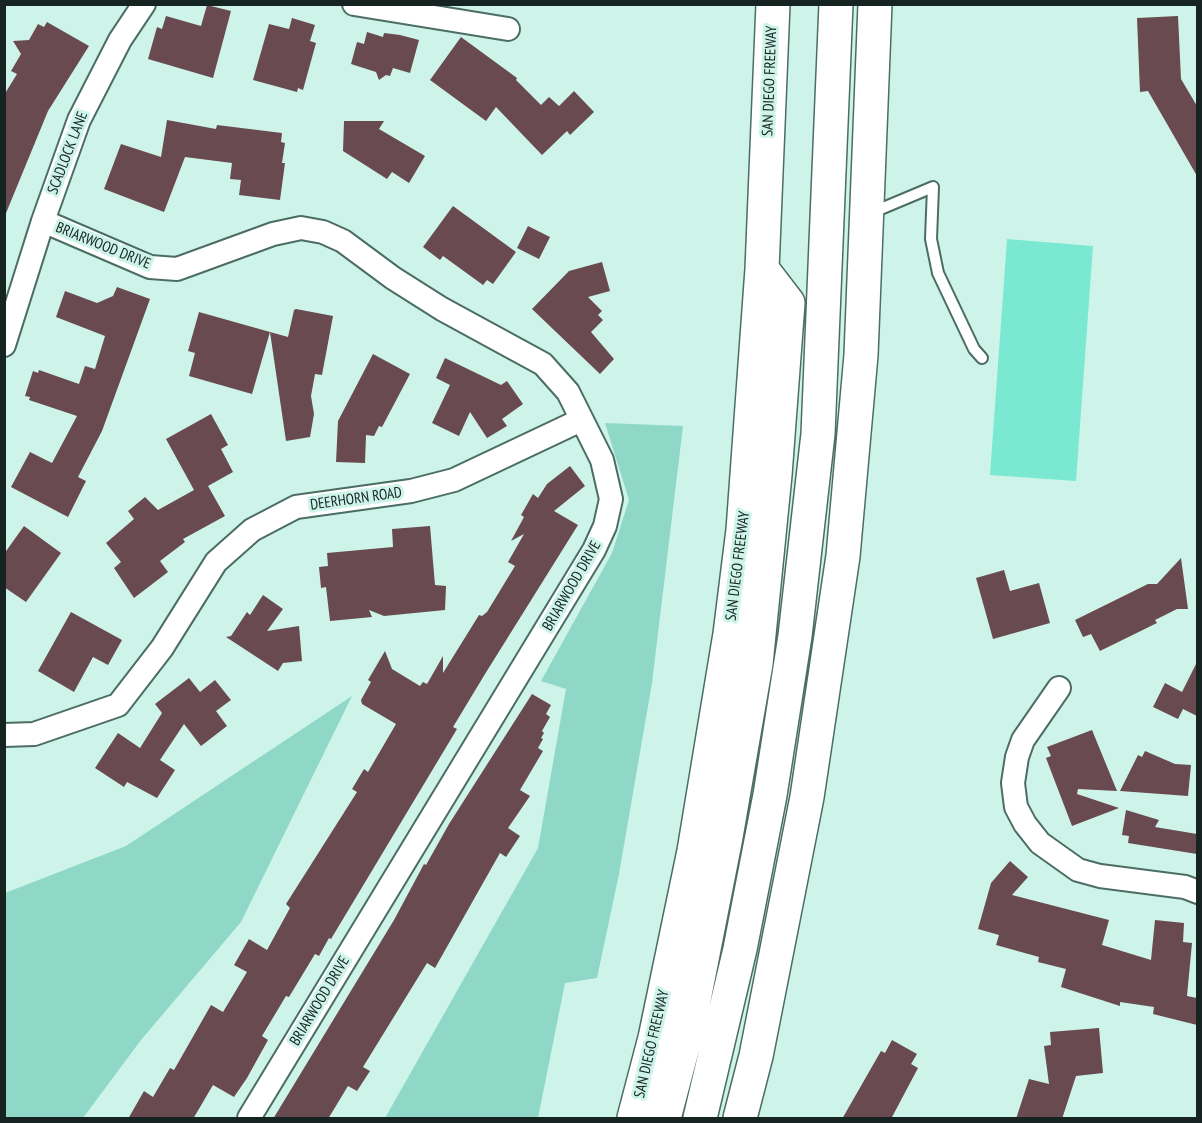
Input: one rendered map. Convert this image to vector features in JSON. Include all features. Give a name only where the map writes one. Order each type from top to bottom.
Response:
[{"type":"highway","name":"SAN DIEGO FREEWAY","points":[[634,1119],[655,1038],[694,850],[730,634],[744,518],[762,268],[773,4]]},
{"type":"highway","points":[[700,1119],[749,905],[770,795],[796,624],[818,434],[837,4]]},
{"type":"highway","points":[[740,1119],[756,1056],[807,797],[825,686],[852,474],[868,214],[876,4]]},
{"type":"highway","points":[[664,1119],[690,1020],[726,837],[756,664],[775,475],[788,303],[762,268]]},
{"type":"highway","points":[[763,1119],[768,1082],[802,929],[807,797]]},
{"type":"street","name":"SCADLOCK LANE","points":[[4,345],[43,221],[79,120],[120,40],[144,4]]},
{"type":"street","points":[[354,4],[508,29]]},
{"type":"street","name":"BRIARWOOD DRIVE","points":[[43,221],[150,267],[177,269],[273,234],[301,228],[322,232],[343,241],[393,278],[442,309],[543,364],[567,392],[602,460],[611,499],[605,526],[594,550],[249,1119]]},
{"type":"street","name":"DEERHORN ROAD","points":[[4,735],[34,734],[118,705],[162,648],[216,562],[252,530],[296,507],[411,491],[454,480],[581,420]]},
{"type":"street","points":[[1059,688],[1023,740],[1017,757],[1012,783],[1016,807],[1026,824],[1040,843],[1078,870],[1100,876],[1185,887],[1197,892]]},
{"type":"lane","points":[[868,214],[933,188],[931,239],[938,273],[974,350],[982,358]]},
{"type":"shaded area","points":[[1007,239],[1093,246],[1076,481],[990,475]]},
{"type":"shaded area","points":[[605,423],[683,426],[652,683],[619,874],[597,978],[565,983],[538,1118],[385,1118],[538,848],[566,689],[541,681],[612,553],[629,500]]},
{"type":"shaded area","points":[[352,696],[241,922],[141,1040],[83,1118],[5,1118],[5,893],[126,846]]},
{"type":"building","points":[[207,5],[231,11],[213,78],[148,59],[157,27],[162,29],[166,16],[201,26]]},
{"type":"building","points":[[1178,16],[1181,79],[1197,106],[1197,176],[1148,91],[1140,92],[1137,18]]},
{"type":"building","points":[[292,18],[315,25],[310,41],[316,43],[303,90],[298,88],[297,92],[253,80],[269,24],[289,29]]},
{"type":"building","points":[[47,22],[89,46],[48,111],[4,218],[4,95],[17,74],[11,71],[21,54],[13,41],[29,40],[38,24],[44,27]]},
{"type":"building","points":[[367,32],[383,37],[384,33],[419,40],[410,73],[393,68],[390,76],[386,75],[379,80],[376,72],[351,64],[357,42],[364,44]]},
{"type":"building","points":[[461,37],[517,78],[516,80],[541,105],[549,97],[559,106],[574,91],[594,112],[570,135],[567,131],[542,155],[496,107],[486,121],[430,80]]},
{"type":"building","points":[[167,120],[216,129],[217,125],[282,133],[281,142],[285,143],[282,163],[285,163],[280,200],[239,195],[241,180],[230,179],[232,163],[185,157],[164,212],[104,189],[121,144],[161,157]]},
{"type":"building","points":[[344,121],[384,121],[379,129],[425,156],[409,183],[392,172],[387,179],[343,151]]},
{"type":"building","points":[[453,206],[516,252],[493,284],[487,280],[483,285],[443,256],[440,260],[423,247]]},
{"type":"building","points":[[528,226],[550,237],[539,259],[517,248]]},
{"type":"building","points":[[602,262],[610,291],[588,297],[602,311],[598,315],[603,320],[591,332],[614,359],[600,374],[532,309],[569,271]]},
{"type":"building","points":[[117,287],[150,299],[102,431],[78,477],[86,481],[68,517],[11,487],[30,452],[52,463],[77,416],[29,400],[30,397],[25,396],[33,371],[38,373],[39,370],[79,384],[85,366],[95,369],[105,336],[56,317],[65,291],[97,303],[113,296]]},
{"type":"building","points":[[296,309],[333,316],[322,375],[315,374],[311,396],[314,414],[310,437],[286,441],[270,332],[288,337]]},
{"type":"building","points":[[199,312],[270,332],[252,394],[189,376],[195,353],[188,351]]},
{"type":"building","points":[[373,354],[410,374],[382,427],[379,426],[374,436],[366,435],[365,463],[336,462],[338,421]]},
{"type":"building","points":[[445,358],[501,385],[507,381],[523,404],[502,419],[507,426],[487,438],[470,412],[459,436],[432,423],[450,385],[436,378]]},
{"type":"building","points":[[211,414],[228,445],[221,449],[233,472],[208,486],[225,516],[183,539],[185,542],[160,561],[168,572],[134,598],[114,568],[121,562],[106,543],[134,519],[128,511],[145,497],[158,510],[194,490],[166,439]]},
{"type":"building","points":[[570,466],[585,486],[554,511],[578,525],[453,727],[457,729],[331,939],[329,938],[319,956],[315,954],[262,1036],[268,1040],[247,1078],[234,1097],[213,1085],[193,1119],[128,1119],[144,1091],[153,1097],[170,1068],[174,1070],[211,1005],[223,1012],[247,972],[234,965],[249,939],[267,950],[290,908],[286,904],[357,792],[352,789],[364,769],[368,772],[396,724],[362,704],[361,700],[371,682],[368,680],[385,651],[392,669],[420,686],[423,682],[427,684],[443,656],[443,673],[479,615],[482,616],[487,612],[515,566],[508,562],[524,534],[511,541],[524,517],[521,515],[533,494],[538,498],[547,484]]},
{"type":"building","points":[[24,526],[61,553],[26,602],[4,587],[4,554]]},
{"type":"building","points":[[430,526],[435,585],[446,586],[445,610],[384,616],[369,610],[372,617],[330,621],[326,587],[321,588],[319,567],[328,566],[327,553],[393,547],[392,529]]},
{"type":"building","points":[[1181,558],[1188,609],[1177,609],[1155,620],[1157,623],[1100,651],[1091,634],[1083,637],[1075,620],[1148,584],[1157,584]]},
{"type":"building","points":[[1004,570],[1010,591],[1039,583],[1050,623],[993,639],[976,578]]},
{"type":"building","points":[[263,595],[283,609],[267,631],[299,626],[302,661],[283,663],[278,671],[226,637],[231,636],[247,612],[250,615]]},
{"type":"building","points":[[71,612],[122,640],[108,665],[93,657],[74,692],[38,671]]},
{"type":"building","points":[[1197,662],[1197,716],[1183,709],[1178,719],[1153,707],[1165,683],[1182,692]]},
{"type":"building","points":[[189,678],[200,692],[215,680],[231,700],[216,711],[227,726],[201,746],[184,724],[160,760],[175,770],[157,798],[127,782],[124,787],[95,768],[118,733],[140,748],[162,713],[155,704]]},
{"type":"building","points":[[532,694],[551,705],[546,714],[550,717],[542,731],[544,733],[541,738],[543,739],[538,748],[543,751],[520,790],[530,796],[508,828],[520,836],[506,857],[500,853],[435,968],[427,963],[363,1067],[370,1071],[357,1091],[348,1086],[328,1119],[273,1119],[394,920],[424,864],[426,865],[449,824]]},
{"type":"building","points":[[1092,730],[1117,791],[1078,789],[1077,794],[1119,808],[1072,826],[1046,758],[1051,756],[1047,747]]},
{"type":"building","points":[[1145,751],[1175,764],[1191,765],[1188,796],[1120,791],[1138,755],[1142,757]]},
{"type":"building","points":[[1126,810],[1159,820],[1155,827],[1197,834],[1197,854],[1128,843],[1129,836],[1122,835]]},
{"type":"building","points":[[1010,861],[1028,877],[1012,895],[1109,920],[1102,945],[1151,960],[1155,920],[1184,923],[1183,942],[1192,943],[1187,996],[1197,998],[1197,1025],[1153,1014],[1154,1007],[1120,1002],[1120,1006],[1061,987],[1066,969],[1038,962],[1039,957],[996,945],[999,935],[978,929],[991,883]]},
{"type":"building","points":[[1099,1028],[1103,1073],[1076,1076],[1062,1119],[1016,1119],[1029,1079],[1049,1084],[1044,1046],[1051,1045],[1050,1032]]},
{"type":"building","points":[[892,1040],[917,1054],[911,1064],[918,1068],[891,1119],[842,1119],[881,1051],[885,1053]]}]
